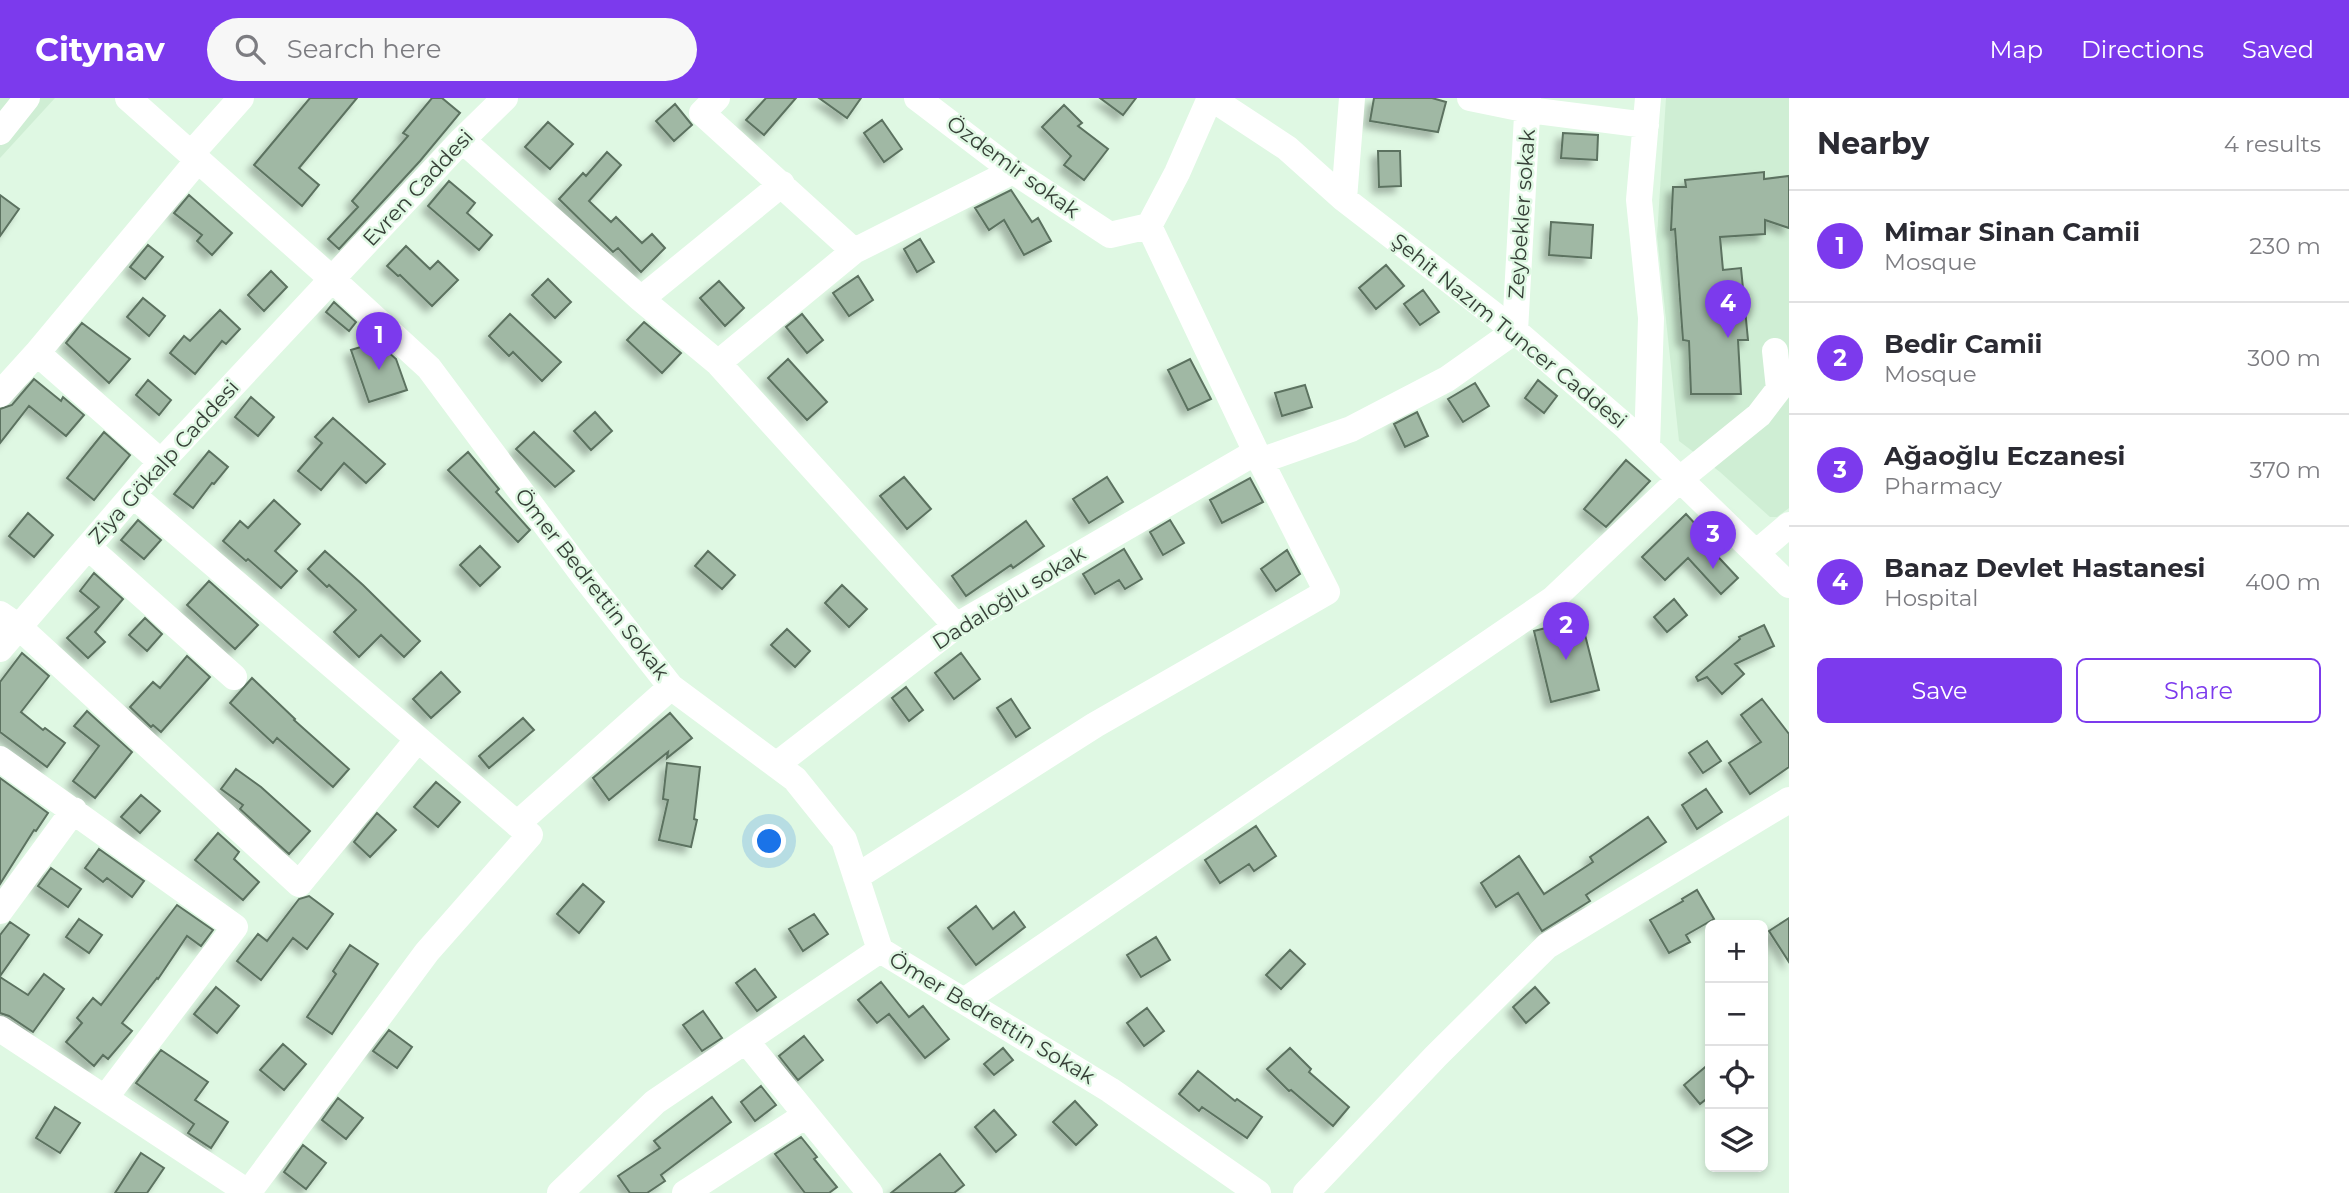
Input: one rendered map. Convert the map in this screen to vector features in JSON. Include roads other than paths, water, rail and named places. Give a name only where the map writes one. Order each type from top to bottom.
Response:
[{"type":"street","points":[[0,132],[27,98]]},
{"type":"street","name":"Ömer Bedrettin Sokak","points":[[128,98],[429,368],[586,579],[671,687],[795,779],[844,840],[880,950],[1110,1090],[1258,1193]]},
{"type":"street","points":[[0,394],[37,353],[241,98]]},
{"type":"street","name":"Evren Caddesi","points":[[332,279],[461,140],[505,98]]},
{"type":"street","points":[[717,98],[702,113],[855,251]]},
{"type":"street","name":"Özdemir sokak","points":[[917,98],[1013,171],[1110,235],[1149,226]]},
{"type":"street","points":[[856,877],[1095,725],[1327,592],[1258,457],[1149,226],[1211,98]]},
{"type":"street","name":"Şehit Nazım Tuncer Caddesi","points":[[1211,98],[1287,148],[1344,199],[1515,331],[1647,447],[1789,585]]},
{"type":"street","points":[[1344,199],[1352,98]]},
{"type":"street","points":[[1470,98],[1529,104],[1646,125]]},
{"type":"street","points":[[1647,447],[1651,318],[1639,200],[1648,98]]},
{"type":"street","name":"Zeybekler sokak","points":[[1515,331],[1529,104]]},
{"type":"street","points":[[461,140],[641,299],[718,363],[956,626]]},
{"type":"street","points":[[718,363],[855,251],[1013,171]]},
{"type":"street","points":[[641,299],[782,184]]},
{"type":"street","name":"Ziya Gökalp Caddesi","points":[[0,649],[9,621],[88,547],[161,462],[332,279]]},
{"type":"street","name":"Dadaloğlu sokak","points":[[776,765],[956,626],[1258,457],[1351,429],[1447,379],[1515,331]]},
{"type":"street","points":[[964,1001],[1553,599],[1680,479],[1759,415],[1779,389],[1775,351]]},
{"type":"street","points":[[37,353],[161,462]]},
{"type":"street","points":[[0,1029],[248,1193],[427,952],[530,835],[133,495]]},
{"type":"street","points":[[1756,553],[1789,525]]},
{"type":"street","points":[[88,547],[234,677]]},
{"type":"street","points":[[9,621],[299,884],[418,739]]},
{"type":"street","points":[[517,824],[671,687]]},
{"type":"street","points":[[0,759],[235,927],[105,1098]]},
{"type":"street","points":[[1306,1193],[1436,1056],[1547,946],[1789,800]]},
{"type":"street","points":[[0,911],[74,810]]},
{"type":"street","points":[[561,1193],[655,1102],[880,950]]},
{"type":"street","points":[[746,1041],[870,1193]]},
{"type":"street","points":[[685,1193],[806,1115]]},
{"type":"place","name":"Banaz Devlet Hastanesi","points":[[1728,338]]},
{"type":"place","name":"Mimar Sinan Camii","points":[[379,370]]},
{"type":"place","name":"Ağaoğlu Eczanesi","points":[[1713,569]]},
{"type":"place","name":"Bedir Camii","points":[[1566,660]]}]
